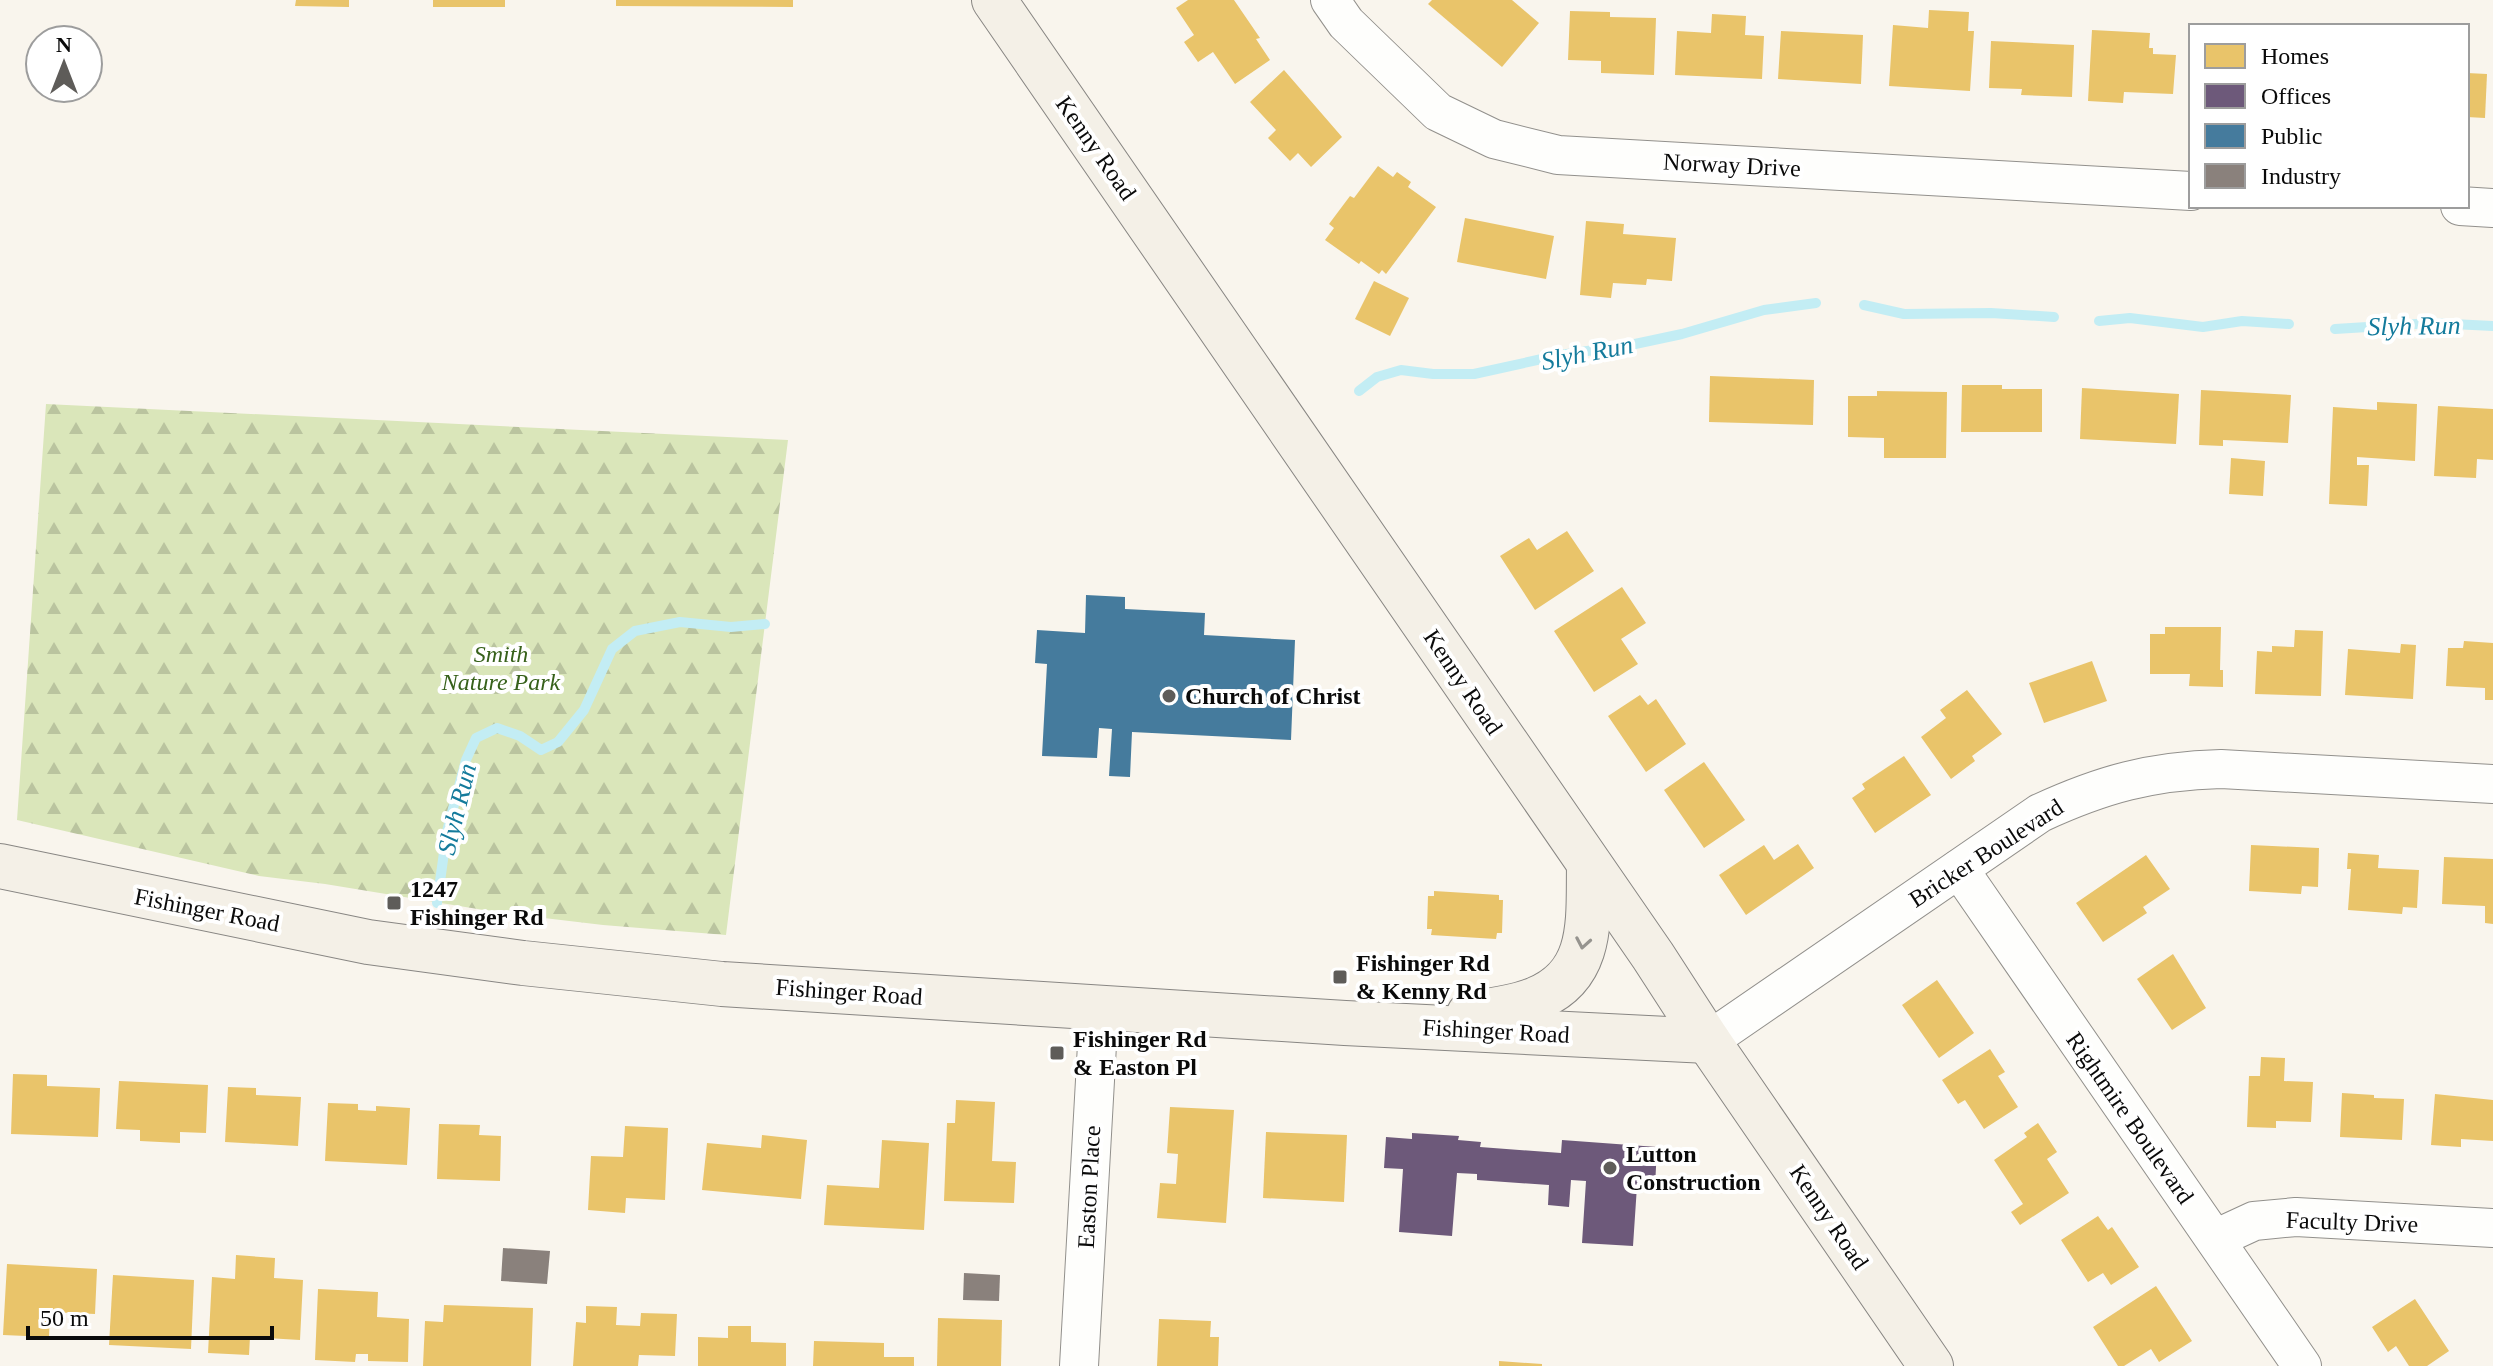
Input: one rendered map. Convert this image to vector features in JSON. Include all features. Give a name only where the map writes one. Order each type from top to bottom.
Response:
[{"type":"main road","name":"Kenny Road","points":[[994,0],[1653,956],[1931,1366]]},
{"type":"main road","points":[[1410,1027],[1533,1001],[1558,988],[1579,964],[1584,946],[1589,865]]},
{"type":"main road","name":"Fishinger Road","points":[[0,866],[368,942],[523,963],[722,984],[1410,1027],[1708,1041]]},
{"type":"street","name":"Norway Drive","points":[[1330,0],[1346,23],[1438,112],[1494,139],[1558,155],[2189,191]]},
{"type":"street","points":[[2469,207],[2493,208]]},
{"type":"street","name":"Bricker Boulevard","points":[[1708,1041],[2040,813],[2081,794],[2131,778],[2176,770],[2221,769],[2493,784]]},
{"type":"street","name":"Rightmire Boulevard","points":[[1959,869],[2302,1366]]},
{"type":"street","name":"Easton Place","points":[[1079,1366],[1099,1009]]},
{"type":"street","name":"Faculty Drive","points":[[2215,1239],[2254,1221],[2296,1217],[2493,1228]]},
{"type":"green space","name":"Smith Nature Park","points":[[46,404],[788,440],[726,935],[502,913],[259,876],[17,820]]},
{"type":"building: Homes","points":[[296,0],[349,0],[349,7],[295,6]]},
{"type":"building: Homes","points":[[433,0],[505,0],[505,7],[433,7]]},
{"type":"building: Homes","points":[[616,0],[793,0],[793,7],[616,6]]},
{"type":"building: Homes","points":[[1188,0],[1234,0],[1260,38],[1256,39],[1270,60],[1235,84],[1213,52],[1198,62],[1184,42],[1194,35],[1176,8]]},
{"type":"building: Homes","points":[[1432,0],[1512,0],[1539,23],[1502,67],[1428,4]]},
{"type":"building: Homes","points":[[1929,10],[1969,12],[1968,31],[1974,31],[1970,91],[1889,86],[1893,25],[1928,28]]},
{"type":"building: Homes","points":[[1570,11],[1610,12],[1610,17],[1656,18],[1654,75],[1601,73],[1601,61],[1568,60]]},
{"type":"building: Homes","points":[[1712,14],[1746,16],[1745,35],[1764,36],[1762,79],[1675,75],[1677,31],[1711,33]]},
{"type":"building: Homes","points":[[2092,30],[2150,33],[2149,48],[2153,48],[2153,54],[2176,55],[2173,94],[2124,92],[2123,103],[2088,101]]},
{"type":"building: Homes","points":[[1781,31],[1863,35],[1861,84],[1778,79]]},
{"type":"building: Homes","points":[[1991,41],[2074,45],[2072,97],[2021,95],[2022,89],[1989,88]]},
{"type":"building: Homes","points":[[1284,70],[1342,137],[1311,167],[1298,153],[1290,161],[1268,138],[1276,130],[1250,102]]},
{"type":"building: Homes","points":[[2469,73],[2487,74],[2485,118],[2469,117]]},
{"type":"building: Homes","points":[[1378,166],[1393,177],[1397,172],[1411,182],[1408,187],[1436,207],[1386,274],[1382,270],[1379,274],[1361,261],[1359,264],[1325,240],[1334,228],[1329,224]]},
{"type":"building: Homes","points":[[1465,218],[1554,236],[1546,279],[1457,262]]},
{"type":"building: Homes","points":[[1586,221],[1624,224],[1623,234],[1676,238],[1672,281],[1647,279],[1646,285],[1613,283],[1611,298],[1580,295]]},
{"type":"building: Homes","points":[[1374,281],[1409,298],[1390,336],[1355,319]]},
{"type":"building: Homes","points":[[1710,376],[1814,380],[1813,425],[1709,422]]},
{"type":"building: Homes","points":[[1962,385],[2042,389],[2042,432],[1961,432]]},
{"type":"building: Homes","points":[[2082,388],[2179,394],[2176,444],[2080,439]]},
{"type":"building: Homes","points":[[2201,390],[2291,395],[2288,443],[2223,440],[2223,446],[2199,445]]},
{"type":"building: Homes","points":[[1877,391],[1947,392],[1946,458],[1884,458],[1884,438],[1848,437],[1848,396],[1877,396]]},
{"type":"building: Homes","points":[[2377,402],[2417,404],[2415,461],[2357,457],[2357,465],[2369,465],[2367,506],[2329,504],[2333,407],[2377,410]]},
{"type":"building: Homes","points":[[2438,406],[2493,409],[2493,460],[2477,459],[2476,478],[2434,476]]},
{"type":"building: Homes","points":[[2231,458],[2265,461],[2263,496],[2229,494]]},
{"type":"building: Homes","points":[[1567,531],[1594,571],[1535,610],[1500,556],[1529,538],[1537,550]]},
{"type":"building: Homes","points":[[1622,587],[1646,623],[1621,639],[1638,664],[1594,692],[1554,631]]},
{"type":"building: Homes","points":[[2165,627],[2221,627],[2220,670],[2223,670],[2223,687],[2189,686],[2190,674],[2150,674],[2150,634],[2165,634]]},
{"type":"building: Homes","points":[[2295,630],[2323,631],[2321,696],[2255,694],[2257,651],[2272,652],[2272,646],[2294,647]]},
{"type":"building: Homes","points":[[2464,641],[2493,643],[2493,700],[2485,700],[2485,688],[2446,686],[2448,648],[2463,648]]},
{"type":"building: Homes","points":[[2401,644],[2416,645],[2413,699],[2345,695],[2348,649],[2400,653]]},
{"type":"building: Homes","points":[[2092,661],[2107,701],[2044,723],[2029,683]]},
{"type":"building: Homes","points":[[1967,690],[2002,734],[1972,756],[1975,761],[1951,779],[1921,737],[1946,718],[1940,710]]},
{"type":"building: Homes","points":[[1640,695],[1648,705],[1656,699],[1686,744],[1646,772],[1608,716]]},
{"type":"building: Homes","points":[[1904,756],[1931,795],[1875,833],[1852,798],[1865,789],[1862,784]]},
{"type":"building: Homes","points":[[1704,762],[1745,820],[1704,848],[1664,790]]},
{"type":"building: Homes","points":[[1798,844],[1814,868],[1746,915],[1719,875],[1764,845],[1774,860]]},
{"type":"building: Homes","points":[[2251,845],[2319,848],[2318,887],[2302,886],[2301,894],[2249,891]]},
{"type":"building: Homes","points":[[2348,853],[2379,855],[2378,868],[2419,870],[2417,908],[2403,907],[2402,914],[2348,910],[2351,869],[2347,869]]},
{"type":"building: Homes","points":[[2146,855],[2170,889],[2143,907],[2147,913],[2103,942],[2076,903]]},
{"type":"building: Homes","points":[[2444,857],[2493,859],[2493,924],[2485,923],[2485,906],[2442,904]]},
{"type":"building: Homes","points":[[1434,891],[1499,895],[1499,900],[1503,900],[1502,933],[1497,933],[1496,939],[1431,935],[1432,929],[1427,929],[1428,896],[1434,896]]},
{"type":"building: Homes","points":[[2173,954],[2206,1008],[2172,1030],[2137,979]]},
{"type":"building: Homes","points":[[1937,980],[1974,1033],[1939,1058],[1902,1005]]},
{"type":"building: Homes","points":[[1990,1049],[2005,1072],[1998,1076],[2018,1107],[1984,1129],[1965,1100],[1958,1104],[1942,1080]]},
{"type":"building: Homes","points":[[2261,1057],[2285,1058],[2284,1081],[2313,1082],[2311,1122],[2276,1121],[2276,1128],[2247,1127],[2249,1076],[2260,1076]]},
{"type":"building: Homes","points":[[13,1074],[47,1075],[47,1086],[100,1088],[98,1137],[11,1134]]},
{"type":"building: Homes","points":[[119,1081],[208,1085],[206,1133],[180,1132],[180,1143],[140,1141],[140,1130],[116,1129]]},
{"type":"building: Homes","points":[[228,1087],[256,1088],[256,1095],[301,1097],[298,1146],[225,1142]]},
{"type":"building: Homes","points":[[2342,1093],[2404,1099],[2402,1140],[2340,1137]]},
{"type":"building: Homes","points":[[2435,1094],[2493,1100],[2493,1141],[2461,1139],[2461,1147],[2431,1145]]},
{"type":"building: Homes","points":[[956,1100],[995,1102],[992,1161],[1016,1162],[1014,1203],[944,1201],[947,1123],[955,1123]]},
{"type":"building: Homes","points":[[328,1103],[358,1104],[358,1110],[376,1111],[376,1106],[410,1108],[407,1165],[325,1161]]},
{"type":"building: Homes","points":[[1170,1107],[1234,1110],[1226,1223],[1157,1218],[1160,1183],[1176,1184],[1178,1154],[1167,1153]]},
{"type":"building: Homes","points":[[2038,1123],[2057,1152],[2047,1159],[2069,1193],[2020,1225],[2011,1212],[2023,1204],[1994,1160],[2027,1137],[2024,1133]]},
{"type":"building: Homes","points":[[439,1124],[480,1125],[479,1135],[501,1136],[500,1181],[437,1179]]},
{"type":"building: Homes","points":[[625,1126],[668,1128],[665,1200],[626,1198],[625,1213],[588,1210],[591,1156],[623,1157]]},
{"type":"building: Homes","points":[[1266,1132],[1347,1135],[1344,1202],[1263,1198]]},
{"type":"building: Homes","points":[[762,1135],[807,1140],[801,1199],[702,1190],[707,1143],[761,1148]]},
{"type":"building: Homes","points":[[882,1140],[929,1143],[924,1230],[824,1225],[827,1185],[879,1188]]},
{"type":"building: Homes","points":[[2098,1216],[2108,1230],[2112,1227],[2139,1267],[2111,1285],[2103,1273],[2088,1282],[2061,1240]]},
{"type":"building: Homes","points":[[236,1255],[275,1258],[274,1278],[303,1280],[300,1340],[250,1337],[249,1355],[208,1353],[212,1277],[235,1279]]},
{"type":"building: Homes","points":[[7,1264],[97,1269],[95,1314],[50,1312],[49,1337],[3,1335]]},
{"type":"building: Homes","points":[[113,1275],[194,1280],[191,1349],[109,1345]]},
{"type":"building: Homes","points":[[2156,1286],[2192,1341],[2159,1362],[2151,1349],[2124,1366],[2118,1366],[2093,1327]]},
{"type":"building: Homes","points":[[318,1289],[378,1292],[377,1317],[409,1319],[408,1362],[368,1361],[368,1354],[356,1354],[355,1362],[315,1360]]},
{"type":"building: Homes","points":[[2415,1299],[2449,1351],[2427,1366],[2409,1366],[2396,1346],[2388,1352],[2372,1327]]},
{"type":"building: Homes","points":[[444,1305],[533,1308],[531,1366],[423,1366],[425,1321],[443,1322]]},
{"type":"building: Homes","points":[[586,1306],[617,1307],[616,1325],[640,1326],[641,1313],[677,1314],[675,1356],[639,1355],[638,1366],[573,1366],[576,1322],[586,1323]]},
{"type":"building: Homes","points":[[938,1318],[1002,1320],[1001,1366],[937,1366]]},
{"type":"building: Homes","points":[[1159,1319],[1211,1321],[1210,1337],[1219,1337],[1218,1366],[1157,1366]]},
{"type":"building: Homes","points":[[728,1326],[751,1326],[751,1342],[786,1343],[786,1366],[698,1366],[698,1337],[728,1338]]},
{"type":"building: Homes","points":[[814,1341],[884,1343],[884,1357],[914,1357],[914,1366],[813,1366]]},
{"type":"building: Homes","points":[[1499,1361],[1542,1364],[1542,1366],[1499,1366]]},
{"type":"building: Offices","points":[[1412,1133],[1459,1136],[1458,1140],[1481,1142],[1480,1147],[1561,1153],[1562,1140],[1657,1147],[1655,1187],[1637,1186],[1633,1246],[1582,1243],[1586,1181],[1571,1180],[1569,1207],[1548,1205],[1549,1185],[1477,1180],[1477,1174],[1457,1173],[1452,1236],[1399,1232],[1403,1169],[1384,1168],[1386,1137],[1412,1139]]},
{"type":"building: Public","name":"Church of Christ","points":[[1086,595],[1125,597],[1125,609],[1205,613],[1204,635],[1295,640],[1291,740],[1132,732],[1130,777],[1109,776],[1112,729],[1099,728],[1097,758],[1042,756],[1047,664],[1035,663],[1037,630],[1085,633]]},
{"type":"building: Industry","points":[[503,1248],[550,1251],[547,1284],[501,1281]]},
{"type":"building: Industry","points":[[964,1273],[1000,1275],[999,1301],[963,1300]]},
{"type":"waterway","name":"Slyh Run","points":[[1359,391],[1377,377],[1401,370],[1474,374],[1560,355],[1682,334],[1764,310],[1816,303]]},
{"type":"waterway","name":"Slyh Run","points":[[1864,305],[1904,314],[1991,313],[2054,317]]},
{"type":"waterway","points":[[2099,321],[2130,318],[2203,327],[2242,321],[2289,324]]},
{"type":"waterway","name":"Slyh Run","points":[[2335,329],[2432,323],[2493,326]]},
{"type":"waterway","name":"Slyh Run","points":[[437,903],[447,831],[466,760],[476,738],[497,728],[520,736],[541,750],[558,742],[584,710],[612,649],[635,631],[680,622],[731,627],[765,624]]},
{"type":"place","name":"Church of Christ","points":[[1169,696]]},
{"type":"place","name":"1247 Fishinger Rd","points":[[394,903]]},
{"type":"place","name":"Fishinger Rd & Kenny Rd","points":[[1340,977]]},
{"type":"place","name":"Fishinger Rd & Easton Pl","points":[[1057,1053]]},
{"type":"place","name":"Lutton Construction","points":[[1610,1168]]}]
